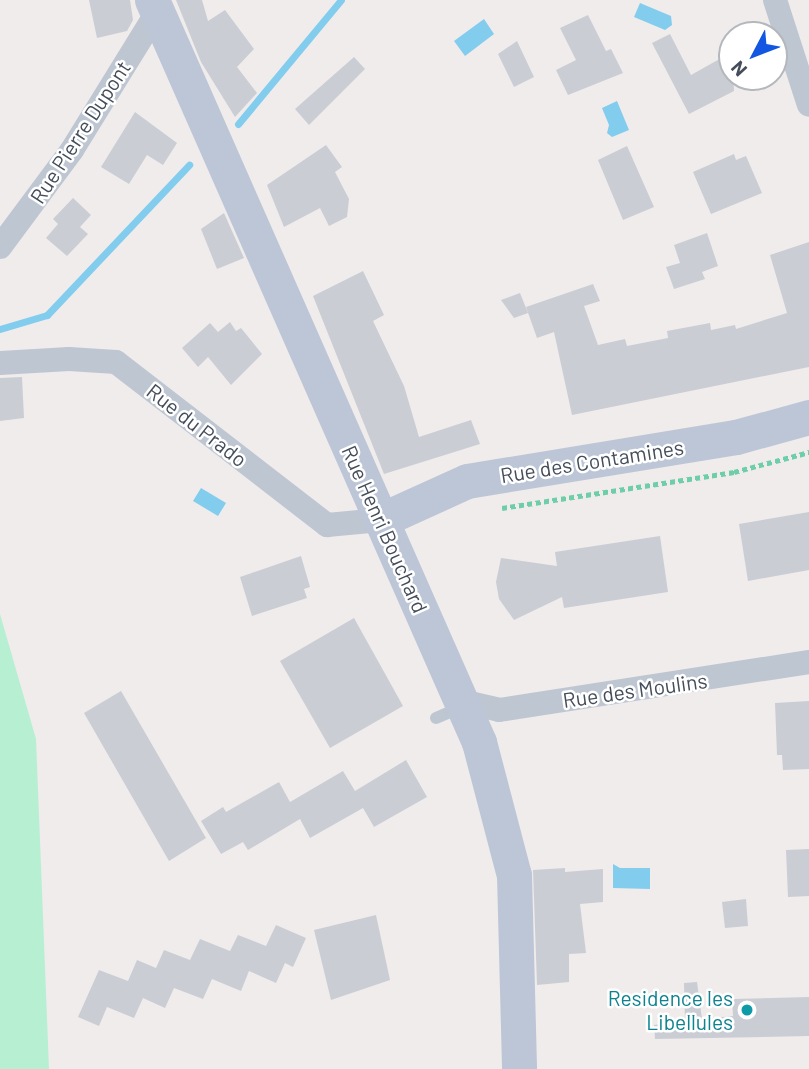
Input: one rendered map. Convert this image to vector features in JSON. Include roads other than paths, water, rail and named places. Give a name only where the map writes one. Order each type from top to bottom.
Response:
[{"type":"street","points":[[775,0],[809,105]]},
{"type":"street","name":"Rue Pierre Dupont","points":[[0,247],[72,150],[154,7]]},
{"type":"street","name":"Rue Henri Bouchard","points":[[154,7],[381,520],[454,708],[479,742],[514,875],[519,1069]]},
{"type":"street","name":"Rue du Prado","points":[[0,363],[69,359],[116,362],[327,525],[381,520]]},
{"type":"street","name":"Rue des Contamines","points":[[381,520],[467,481],[736,437],[809,417]]},
{"type":"street","name":"Rue des Moulins","points":[[454,708],[499,710],[809,662]]},
{"type":"water","points":[[640,3],[671,16],[672,25],[665,30],[634,17]]},
{"type":"water","points":[[484,19],[494,34],[465,56],[454,41]]},
{"type":"water","points":[[617,101],[629,130],[612,137],[607,133],[609,125],[602,108]]},
{"type":"water","points":[[201,488],[226,503],[218,516],[193,501]]},
{"type":"water","points":[[613,864],[620,868],[650,868],[650,889],[613,888]]},
{"type":"waterway","points":[[238,124],[341,0]]},
{"type":"waterway","points":[[0,329],[47,315],[189,165]]},
{"type":"place","name":"Residence les Libellules","points":[[747,1010]]}]
